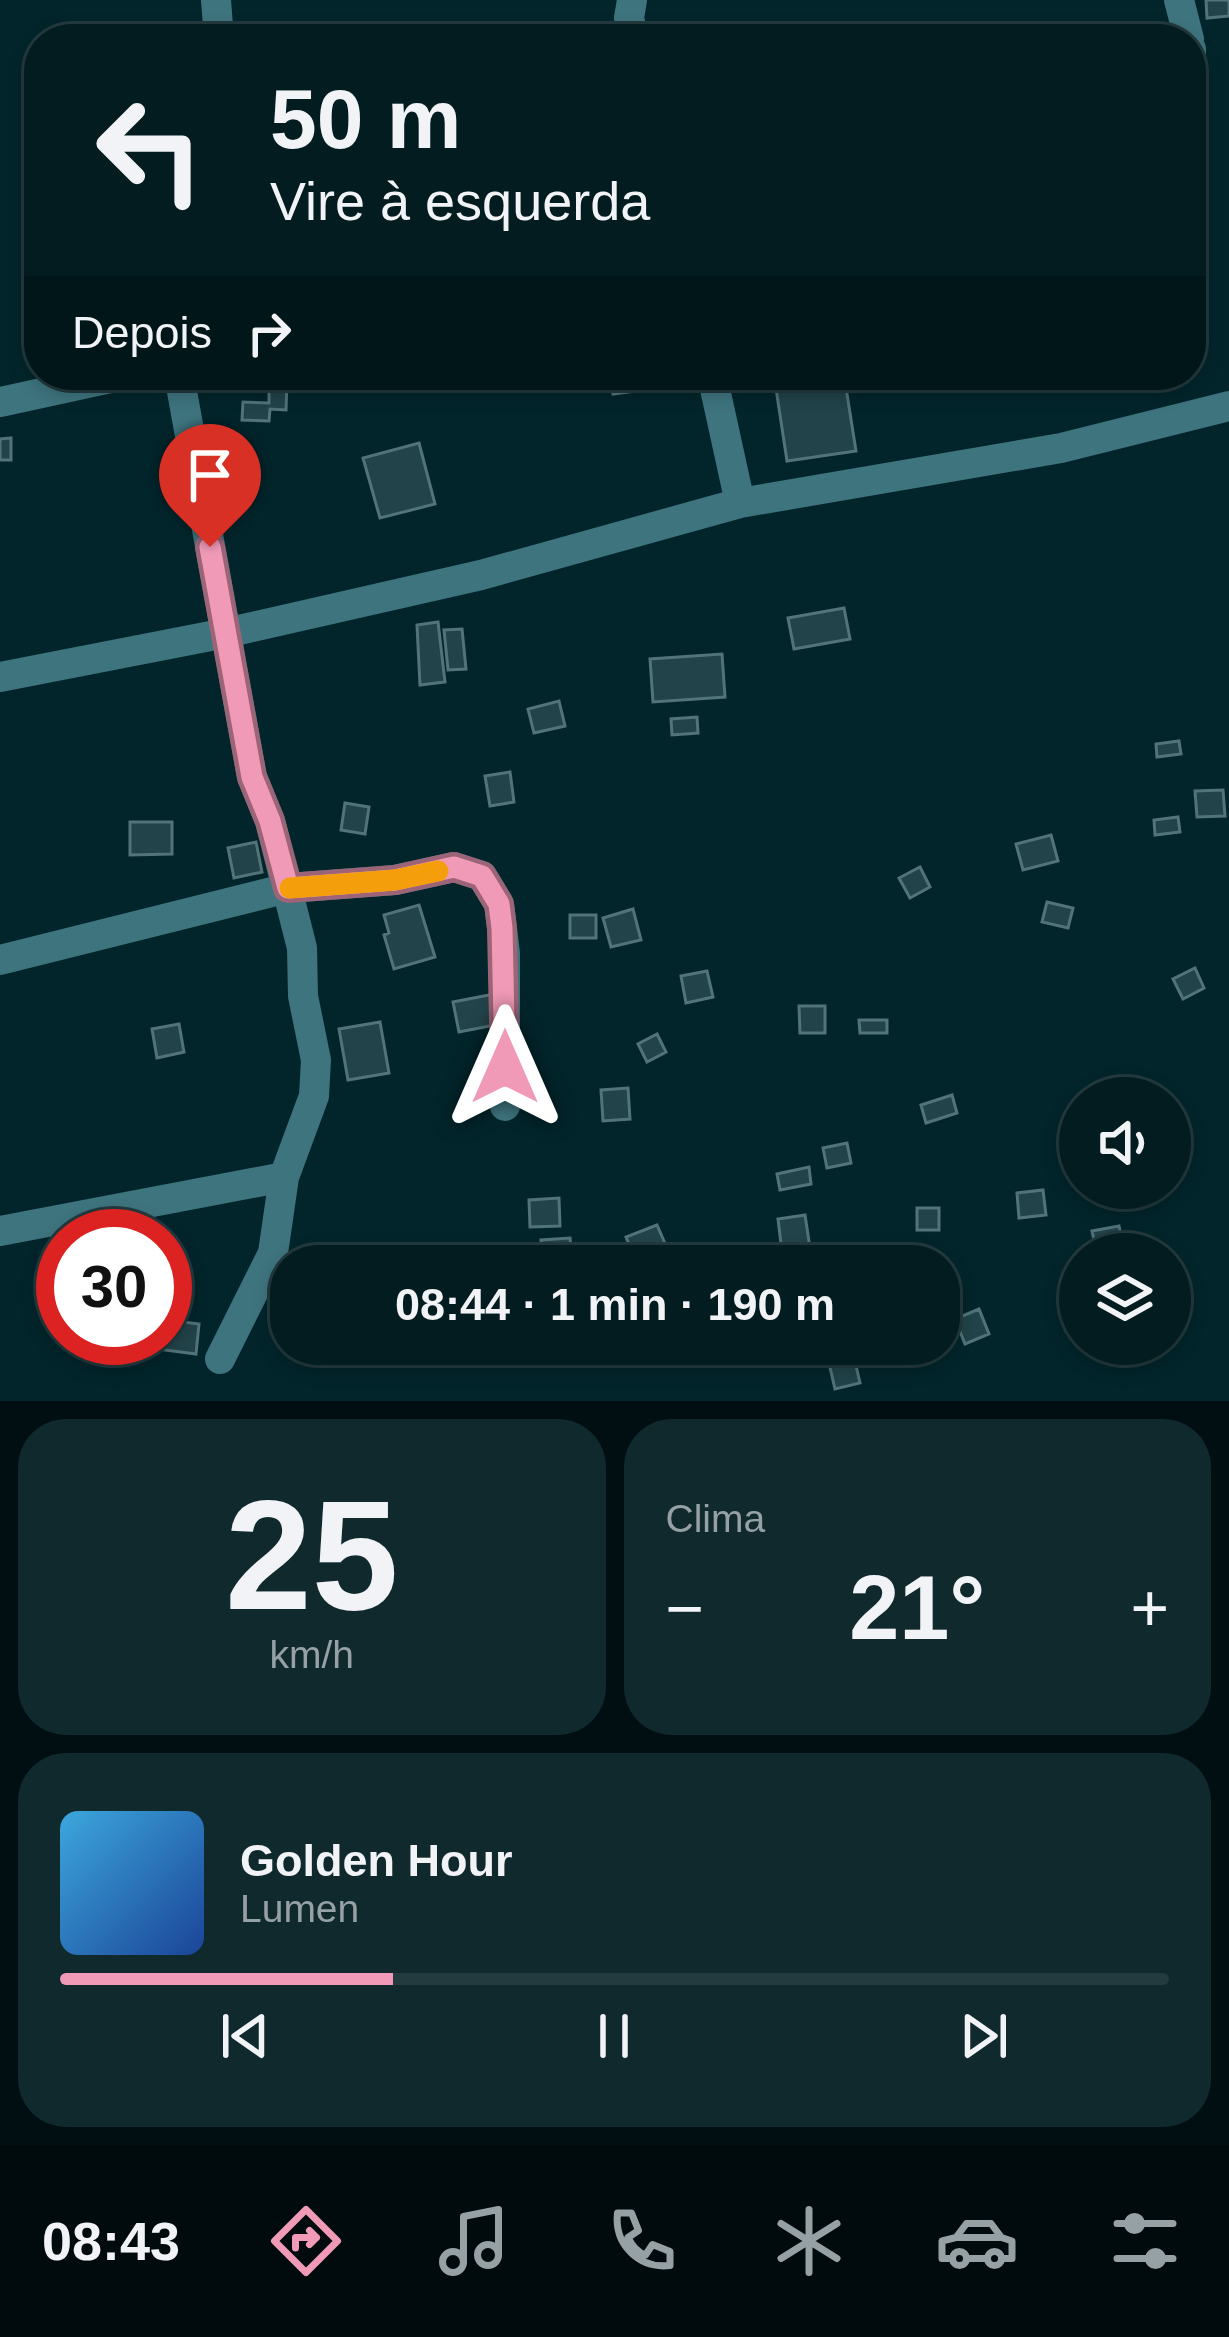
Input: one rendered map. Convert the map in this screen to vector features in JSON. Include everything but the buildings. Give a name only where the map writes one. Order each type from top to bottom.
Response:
[{"type":"street","points":[[0,402],[55,390]]},
{"type":"street","points":[[182,390],[252,777],[270,821],[302,948],[303,996],[316,1060],[314,1096],[284,1177],[273,1253],[220,1359]]},
{"type":"street","points":[[715,390],[740,503]]},
{"type":"street","points":[[0,677],[226,633],[481,575],[740,503],[1061,448],[1229,406]]},
{"type":"street","points":[[0,960],[288,888],[395,880],[454,867],[482,876],[499,904],[505,953],[505,1106]]},
{"type":"street","points":[[0,1231],[284,1177]]},
{"type":"slow traffic","points":[[290,888],[395,880],[438,871]]},
{"type":"route","points":[[210,547],[252,777],[288,888],[395,880],[454,867],[482,876],[499,904],[502,928],[505,1067]]}]
